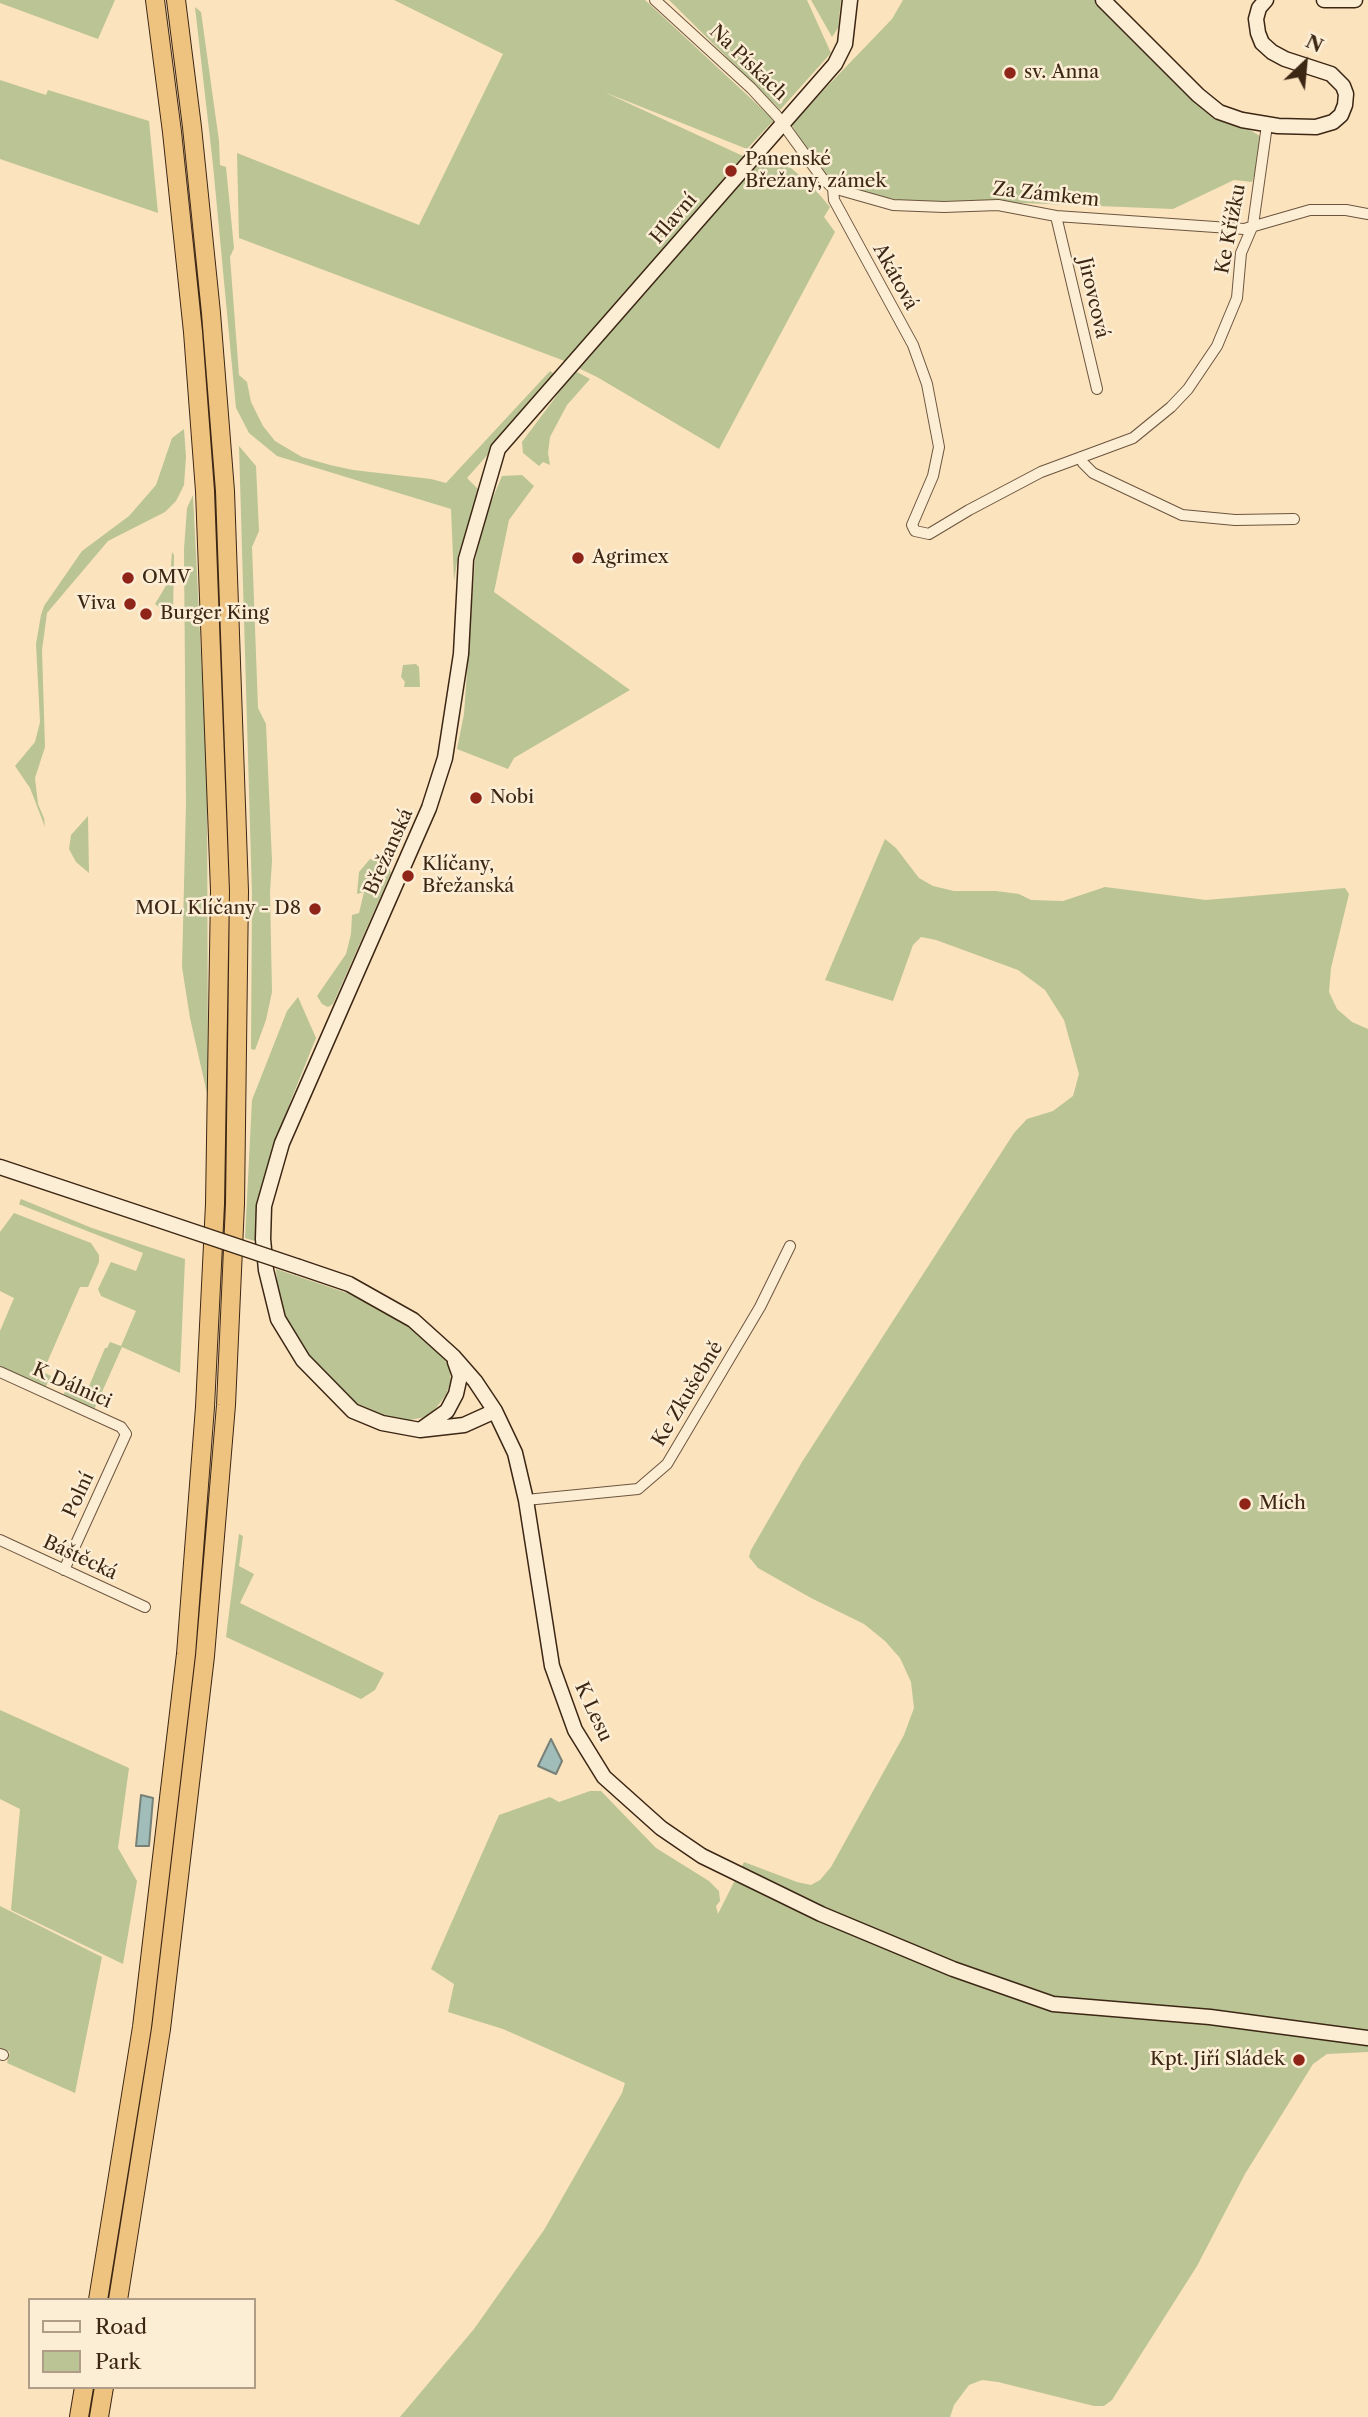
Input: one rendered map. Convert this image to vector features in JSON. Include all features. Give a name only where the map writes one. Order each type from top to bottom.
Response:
[{"type":"highway","points":[[98,2298],[142,2027],[186,1654],[205,1408],[216,1178],[220,891],[205,491],[177,172],[155,0]]},
{"type":"highway","points":[[118,2298],[161,2029],[205,1656],[226,1405],[236,1204],[239,891],[225,491],[210,300],[176,0]]},
{"type":"highway","points":[[79,2417],[84,2389]]},
{"type":"highway","points":[[99,2417],[104,2389]]},
{"type":"street","name":"Na Pískách","points":[[655,0],[751,88],[783,125]]},
{"type":"street","name":"Hlavní","points":[[498,449],[783,125],[842,53],[850,0]]},
{"type":"street","points":[[1104,0],[1213,109],[1231,117],[1267,125],[1312,128],[1329,124],[1341,115],[1346,98],[1343,86],[1334,76],[1279,56],[1262,43],[1256,19],[1259,8],[1266,0]]},
{"type":"street","points":[[1324,0],[1354,0]]},
{"type":"street","points":[[783,125],[822,178],[833,188]]},
{"type":"street","name":"Ke Křížku","points":[[1063,464],[1133,438],[1171,407],[1188,389],[1217,345],[1237,298],[1241,253],[1253,225],[1267,125]]},
{"type":"street","name":"Za Zámkem","points":[[833,188],[893,205],[998,205],[1056,216],[1244,229],[1310,210],[1346,210],[1368,214]]},
{"type":"street","name":"Akátová","points":[[833,188],[834,200],[913,345],[927,384],[939,447],[933,476],[913,522],[915,531],[929,534],[1017,484],[1063,464]]},
{"type":"street","name":"Jirovcová","points":[[1056,216],[1097,389]]},
{"type":"street","name":"Břežanská","points":[[495,1411],[464,1425],[420,1430],[382,1423],[353,1411],[303,1360],[278,1319],[266,1270],[263,1239],[264,1206],[282,1143],[429,808],[441,771],[461,654],[466,559],[498,449]]},
{"type":"street","points":[[1081,457],[1093,473],[1182,515],[1235,520],[1294,519]]},
{"type":"street","points":[[0,1167],[349,1284],[384,1302],[434,1336],[475,1381],[495,1411]]},
{"type":"street","name":"Ke Zkušebně","points":[[527,1500],[639,1489],[667,1464],[760,1307],[790,1246]]},
{"type":"street","points":[[420,1430],[447,1411],[456,1394],[460,1376],[454,1357]]},
{"type":"street","name":"K Dálnici","points":[[0,1372],[121,1427],[126,1434]]},
{"type":"street","name":"K Lesu","points":[[495,1411],[515,1453],[527,1500],[552,1666],[575,1730],[604,1777],[660,1828],[702,1856],[821,1914],[953,1969],[1053,2004],[1210,2017],[1368,2038]]},
{"type":"street","name":"Polní","points":[[64,1570],[126,1434]]},
{"type":"street","name":"Báštěcká","points":[[0,1540],[145,1607]]},
{"type":"green space","points":[[0,0],[115,0],[98,39],[0,3]]},
{"type":"green space","points":[[394,0],[645,0],[774,120],[747,149],[604,92],[743,156],[791,168],[812,186],[830,207],[824,217],[835,232],[719,449],[597,377],[562,360],[239,238],[237,153],[419,225],[503,54]]},
{"type":"green space","points":[[669,0],[807,0],[831,53],[780,110]]},
{"type":"green space","points":[[811,0],[841,0],[838,28],[832,37]]},
{"type":"green space","points":[[903,0],[1099,0],[1236,122],[1260,136],[1258,164],[1252,182],[1234,180],[1173,209],[908,202],[841,188],[823,175],[791,124],[892,19]]},
{"type":"green space","points":[[195,7],[201,12],[220,165],[226,167],[234,248],[230,257],[239,375],[247,382],[251,402],[263,426],[275,441],[302,457],[330,465],[446,483],[550,371],[557,376],[467,478],[479,490],[458,556],[454,581],[451,509],[277,456],[249,433],[236,408]]},
{"type":"green space","points":[[0,80],[46,95],[48,90],[149,121],[158,213],[0,159]]},
{"type":"green space","points":[[575,371],[590,379],[567,405],[550,437],[550,465],[543,462],[539,466],[523,453],[522,442]]},
{"type":"green space","points":[[184,429],[184,485],[176,501],[165,512],[108,541],[47,613],[42,650],[45,747],[35,778],[38,804],[45,827],[30,788],[15,766],[35,742],[40,722],[36,644],[44,606],[82,551],[129,516],[156,485],[172,438]]},
{"type":"green space","points":[[239,446],[256,466],[259,531],[252,547],[258,708],[266,724],[272,861],[272,992],[266,1020],[255,1050],[251,1049],[252,895]]},
{"type":"green space","points":[[522,475],[534,486],[509,520],[494,592],[630,690],[514,758],[508,769],[457,749],[464,714],[475,560],[486,514],[502,476]]},
{"type":"green space","points":[[193,495],[207,775],[208,1098],[182,967],[186,803],[184,549],[187,508]]},
{"type":"green space","points":[[172,552],[173,618],[155,604],[170,579]]},
{"type":"green space","points":[[416,664],[419,667],[420,687],[404,687],[405,682],[401,677],[403,665]]},
{"type":"green space","points":[[88,816],[89,873],[76,862],[69,849],[71,835]]},
{"type":"green space","points":[[885,839],[896,848],[919,878],[933,886],[954,891],[996,891],[1019,894],[1031,900],[1063,901],[1105,887],[1206,900],[1345,888],[1349,894],[1331,968],[1329,992],[1337,1009],[1352,1022],[1368,1029],[1368,2052],[1327,2054],[1313,2064],[1245,2174],[1197,2266],[1112,2400],[1104,2406],[982,2380],[969,2385],[954,2405],[950,2417],[400,2417],[474,2329],[544,2230],[622,2093],[625,2083],[503,2029],[448,2012],[454,1984],[431,1969],[499,1815],[550,1797],[559,1802],[590,1791],[601,1791],[656,1848],[709,1881],[719,1891],[720,1901],[716,1906],[718,1914],[744,1862],[797,1882],[811,1885],[820,1880],[831,1867],[904,1735],[914,1708],[911,1682],[900,1658],[885,1641],[864,1624],[758,1568],[749,1557],[802,1462],[1014,1133],[1027,1119],[1053,1111],[1073,1096],[1079,1074],[1064,1020],[1045,990],[1018,970],[921,937],[913,945],[893,1001],[825,980]]},
{"type":"green space","points":[[370,859],[388,865],[391,873],[333,1004],[328,1007],[322,1004],[317,996],[346,954],[352,915],[359,913],[364,892],[357,894],[359,872]]},
{"type":"green space","points":[[298,997],[316,1038],[269,1163],[258,1242],[245,1238],[252,1100],[287,1011]]},
{"type":"green space","points":[[21,1199],[92,1228],[185,1259],[180,1373],[122,1347],[94,1410],[63,1396],[69,1383],[87,1391],[105,1348],[110,1342],[121,1346],[136,1311],[101,1296],[98,1289],[111,1262],[136,1271],[143,1253],[21,1205]]},
{"type":"green space","points":[[14,1213],[91,1243],[99,1255],[99,1262],[88,1287],[80,1287],[43,1372],[51,1376],[45,1388],[0,1368],[0,1331],[14,1298],[0,1291],[0,1232]]},
{"type":"green space","points":[[276,1269],[347,1293],[380,1309],[409,1326],[441,1353],[449,1366],[451,1381],[446,1395],[436,1408],[425,1417],[410,1420],[383,1415],[356,1403],[324,1376],[284,1317]]},
{"type":"green space","points":[[239,1534],[243,1536],[239,1566],[254,1574],[240,1603],[384,1673],[375,1690],[361,1699],[226,1637]]},
{"type":"green space","points":[[0,1710],[129,1768],[118,1848],[137,1881],[123,1964],[11,1910],[20,1809],[0,1799]]},
{"type":"green space","points":[[0,1906],[102,1957],[75,2093],[7,2063],[10,2052],[0,2048]]},
{"type":"water","points":[[551,1739],[562,1761],[556,1774],[538,1766]]},
{"type":"water","points":[[141,1795],[153,1798],[149,1846],[136,1846]]},
{"type":"place","name":"sv. Anna","points":[[1010,73]]},
{"type":"place","name":"Panenské Břežany, zámek","points":[[731,171]]},
{"type":"place","name":"Agrimex","points":[[578,558]]},
{"type":"place","name":"OMV","points":[[128,578]]},
{"type":"place","name":"Viva","points":[[130,604]]},
{"type":"place","name":"Burger King","points":[[146,614]]},
{"type":"place","name":"Nobi","points":[[476,798]]},
{"type":"place","name":"Klíčany, Břežanská","points":[[408,876]]},
{"type":"place","name":"MOL Klíčany - D8","points":[[315,909]]},
{"type":"place","name":"Mích","points":[[1245,1504]]},
{"type":"place","name":"Kpt. Jiří Sládek","points":[[1299,2060]]}]
